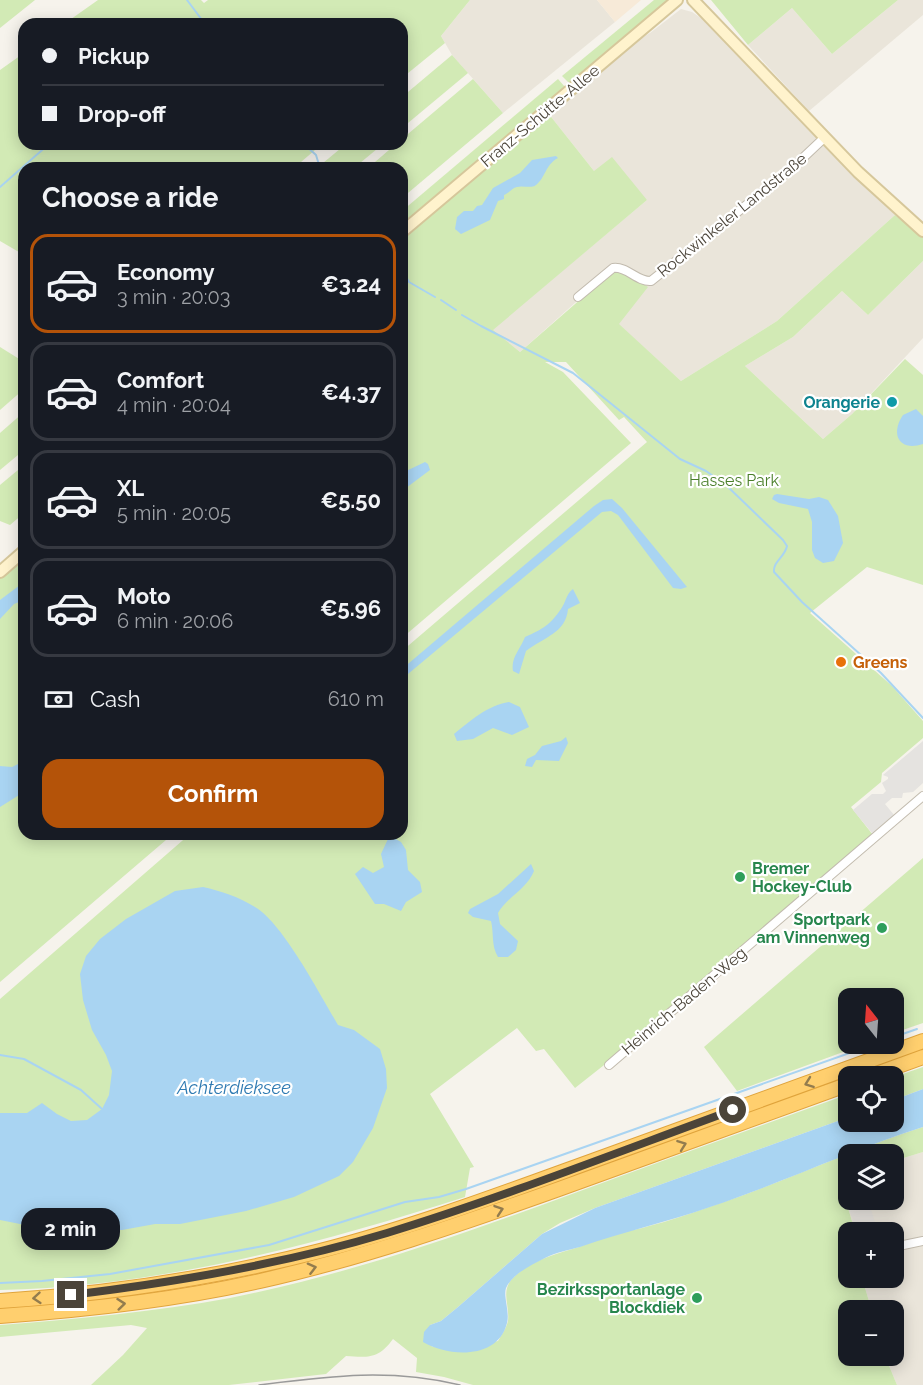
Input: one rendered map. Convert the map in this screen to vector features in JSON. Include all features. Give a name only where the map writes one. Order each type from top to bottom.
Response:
[{"type":"highway","points":[[0,1301],[71,1295],[202,1277],[319,1251],[385,1233],[507,1192],[923,1041]]},
{"type":"highway","points":[[898,1066],[923,1057]]},
{"type":"highway","points":[[0,1316],[147,1301],[259,1281],[340,1261],[398,1245],[838,1088]]},
{"type":"main road","name":"Franz-Schütte-Allee","points":[[408,227],[677,0]]},
{"type":"main road","points":[[693,0],[824,138],[923,231]]},
{"type":"main road","points":[[0,572],[18,556]]},
{"type":"street","name":"Rockwinkeler Landstraße","points":[[578,297],[613,268],[619,267],[644,281],[651,281],[789,171],[824,138]]},
{"type":"street","name":"Heinrich-Baden-Weg","points":[[609,1065],[923,796]]},
{"type":"street","points":[[904,1244],[923,1241]]},
{"type":"shaded area","points":[[470,0],[597,0],[615,22],[503,113],[452,55],[441,36]]},
{"type":"shaded area","points":[[597,0],[641,0],[615,22]]},
{"type":"shaded area","points":[[898,0],[923,0],[923,15],[809,111],[748,45],[792,8],[832,54]]},
{"type":"shaded area","points":[[681,9],[692,12],[704,20],[836,158],[895,215],[777,321],[681,381],[585,294],[520,352],[492,330],[647,200],[594,171],[548,113],[631,44],[650,33]]},
{"type":"shaded area","points":[[923,261],[923,338],[852,414],[823,439],[745,366],[793,337],[842,291],[868,315]]},
{"type":"shaded area","points":[[923,741],[923,783],[913,792],[903,793],[902,798],[892,798],[885,804],[894,815],[872,833],[853,810],[872,794],[883,794],[886,791],[882,783],[888,777],[883,775]]},
{"type":"shaded area","points":[[923,1152],[923,1385],[897,1385],[889,1366],[904,1366],[904,1300],[869,1300],[865,1288],[904,1288],[904,1222],[852,1222],[849,1210],[904,1210],[904,1158]]},
{"type":"shaded area","points":[[849,1210],[871,1210],[875,1222],[853,1222]]},
{"type":"green space","points":[[0,0],[35,0],[0,28]]},
{"type":"green space","points":[[98,0],[201,0],[204,3],[208,0],[470,0],[441,36],[445,43],[408,73],[408,18],[72,18]]},
{"type":"green space","points":[[654,0],[667,0],[648,21],[574,84],[569,83],[562,76]]},
{"type":"green space","points":[[711,0],[898,0],[832,54],[792,8],[748,45]]},
{"type":"green space","points":[[452,55],[468,73],[408,123],[408,92]]},
{"type":"green space","points":[[18,57],[18,150],[315,150],[301,162],[18,162],[18,252],[0,241],[0,70]]},
{"type":"green space","points":[[473,79],[503,113],[408,193],[408,162],[375,162],[389,150],[408,150],[408,134]]},
{"type":"green space","points":[[558,79],[565,87],[564,92],[408,223],[408,206]]},
{"type":"green space","name":"Hasses Park","points":[[548,113],[594,171],[612,157],[647,200],[493,330],[520,352],[614,270],[621,271],[648,287],[619,324],[681,381],[777,321],[895,215],[923,237],[923,261],[868,315],[842,291],[793,337],[745,366],[823,439],[852,414],[905,359],[923,375],[923,585],[867,567],[810,613],[892,686],[923,721],[923,738],[882,773],[881,782],[851,807],[873,835],[637,1039],[575,1088],[544,1049],[536,1051],[517,1028],[430,1094],[474,1167],[470,1168],[465,1197],[293,1247],[177,1272],[59,1287],[0,1290],[0,999],[183,840],[408,840],[408,646],[647,442],[624,417],[619,420],[566,362],[545,362],[563,372],[631,443],[408,633],[408,232]]},
{"type":"green space","points":[[339,150],[376,150],[361,162],[324,162]]},
{"type":"green space","points":[[0,347],[18,358],[18,394],[0,410]]},
{"type":"green space","points":[[18,417],[18,455],[0,470],[0,433]]},
{"type":"green space","points":[[18,470],[18,518],[10,525],[0,521],[0,485]]},
{"type":"green space","points":[[18,561],[18,840],[166,840],[0,982],[0,577]]},
{"type":"green space","name":"Sportpark am Vinnenweg","points":[[923,858],[923,1023],[904,1030],[904,988],[838,988],[838,1054],[737,1091],[704,1047]]},
{"type":"green space","points":[[923,1067],[923,1089],[904,1096],[904,1074]]},
{"type":"green space","points":[[838,1098],[838,1121],[595,1208],[560,1223],[542,1234],[441,1321],[430,1325],[431,1346],[451,1351],[498,1341],[508,1321],[506,1293],[509,1283],[520,1272],[536,1262],[611,1235],[664,1222],[736,1198],[838,1158],[838,1210],[849,1210],[852,1222],[838,1222],[838,1288],[865,1288],[869,1300],[838,1300],[838,1366],[889,1366],[897,1385],[473,1385],[416,1372],[417,1358],[393,1339],[383,1350],[373,1355],[346,1356],[326,1374],[229,1385],[91,1385],[123,1355],[147,1328],[131,1325],[0,1337],[0,1325],[173,1307],[274,1289],[403,1253]]},
{"type":"green space","points":[[923,1127],[923,1152],[904,1158],[904,1144],[875,1144]]},
{"type":"water","points":[[556,156],[558,158],[550,164],[536,185],[515,188],[504,195],[504,199],[498,201],[490,220],[461,234],[455,229],[457,217],[464,211],[473,211],[477,206],[482,205],[493,188],[520,173],[532,160]]},
{"type":"water","points":[[916,409],[923,416],[923,444],[908,446],[899,440],[897,429],[903,415]]},
{"type":"water","points":[[425,462],[430,470],[408,486],[408,470]]},
{"type":"water","points":[[777,494],[809,499],[819,497],[828,500],[838,516],[843,543],[834,561],[823,563],[815,558],[812,550],[812,522],[808,509],[779,503],[772,499]]},
{"type":"water","points":[[612,499],[622,508],[687,587],[673,588],[618,515],[611,511],[602,512],[408,674],[408,664],[603,500]]},
{"type":"water","points":[[18,586],[18,602],[0,619],[0,600]]},
{"type":"water","points":[[573,589],[580,603],[568,609],[559,629],[526,651],[519,674],[513,671],[515,658],[525,637],[550,623]]},
{"type":"water","points":[[509,702],[520,707],[529,727],[512,735],[493,728],[473,739],[457,741],[454,734],[473,719],[494,706]]},
{"type":"water","points":[[566,737],[568,743],[559,761],[536,760],[532,767],[525,766],[527,759],[535,755],[542,746],[561,741]]},
{"type":"water","points":[[18,764],[18,796],[0,807],[0,766],[12,767]]},
{"type":"water","points":[[388,840],[401,842],[406,850],[408,870],[420,882],[422,892],[406,902],[401,911],[384,904],[375,904],[355,874],[363,867],[373,873],[384,867],[381,854]]},
{"type":"water","points":[[531,864],[534,871],[531,877],[498,913],[500,924],[518,941],[516,950],[508,957],[498,957],[491,921],[473,917],[468,913],[470,909],[498,894]]},
{"type":"water","name":"Achterdieksee","points":[[203,887],[236,897],[266,915],[289,943],[338,1025],[354,1030],[380,1049],[386,1069],[387,1088],[373,1128],[353,1162],[339,1176],[294,1197],[246,1211],[180,1224],[155,1224],[122,1230],[56,1231],[40,1226],[0,1220],[0,1113],[27,1113],[42,1103],[71,1121],[87,1120],[102,1109],[109,1095],[112,1071],[92,1030],[83,1000],[80,974],[86,956],[100,939],[126,919],[175,891]]},
{"type":"water","points":[[923,1089],[923,1127],[875,1144],[838,1144],[838,1158],[764,1188],[545,1258],[523,1270],[509,1283],[505,1291],[507,1323],[502,1335],[494,1344],[483,1349],[471,1352],[445,1351],[423,1342],[424,1332],[430,1325],[441,1321],[542,1234],[595,1208],[838,1121],[838,1132],[904,1132],[904,1096]]},
{"type":"waterway","points":[[187,0],[200,18]]},
{"type":"waterway","points":[[28,162],[42,150]]},
{"type":"waterway","points":[[311,150],[316,155],[318,162]]},
{"type":"waterway","points":[[0,187],[18,171]]},
{"type":"waterway","points":[[408,280],[435,297]]},
{"type":"waterway","points":[[441,300],[456,310]]},
{"type":"waterway","points":[[462,315],[573,373],[680,459],[706,471],[726,485],[787,546],[775,565],[774,572],[802,602],[881,673],[923,718]]},
{"type":"waterway","points":[[904,1034],[917,1029]]},
{"type":"waterway","points":[[0,1283],[110,1274],[269,1245],[405,1202],[439,1197],[466,1189],[847,1054]]},
{"type":"waterway","points":[[0,1055],[24,1059],[81,1090],[102,1109]]},
{"type":"tram line","points":[[259,1385],[360,1375],[409,1377],[460,1385]]},
{"type":"place","name":"Orangerie","points":[[892,402]]},
{"type":"place","name":"Greens","points":[[841,662]]},
{"type":"place","name":"Bremer Hockey-Club","points":[[740,877]]},
{"type":"place","name":"Sportpark am Vinnenweg","points":[[882,928]]},
{"type":"place","name":"Bezirkssportanlage Blockdiek","points":[[697,1298]]},
{"type":"route","points":[[71,1295],[150,1286],[219,1274],[385,1233],[496,1196],[733,1110]]}]
